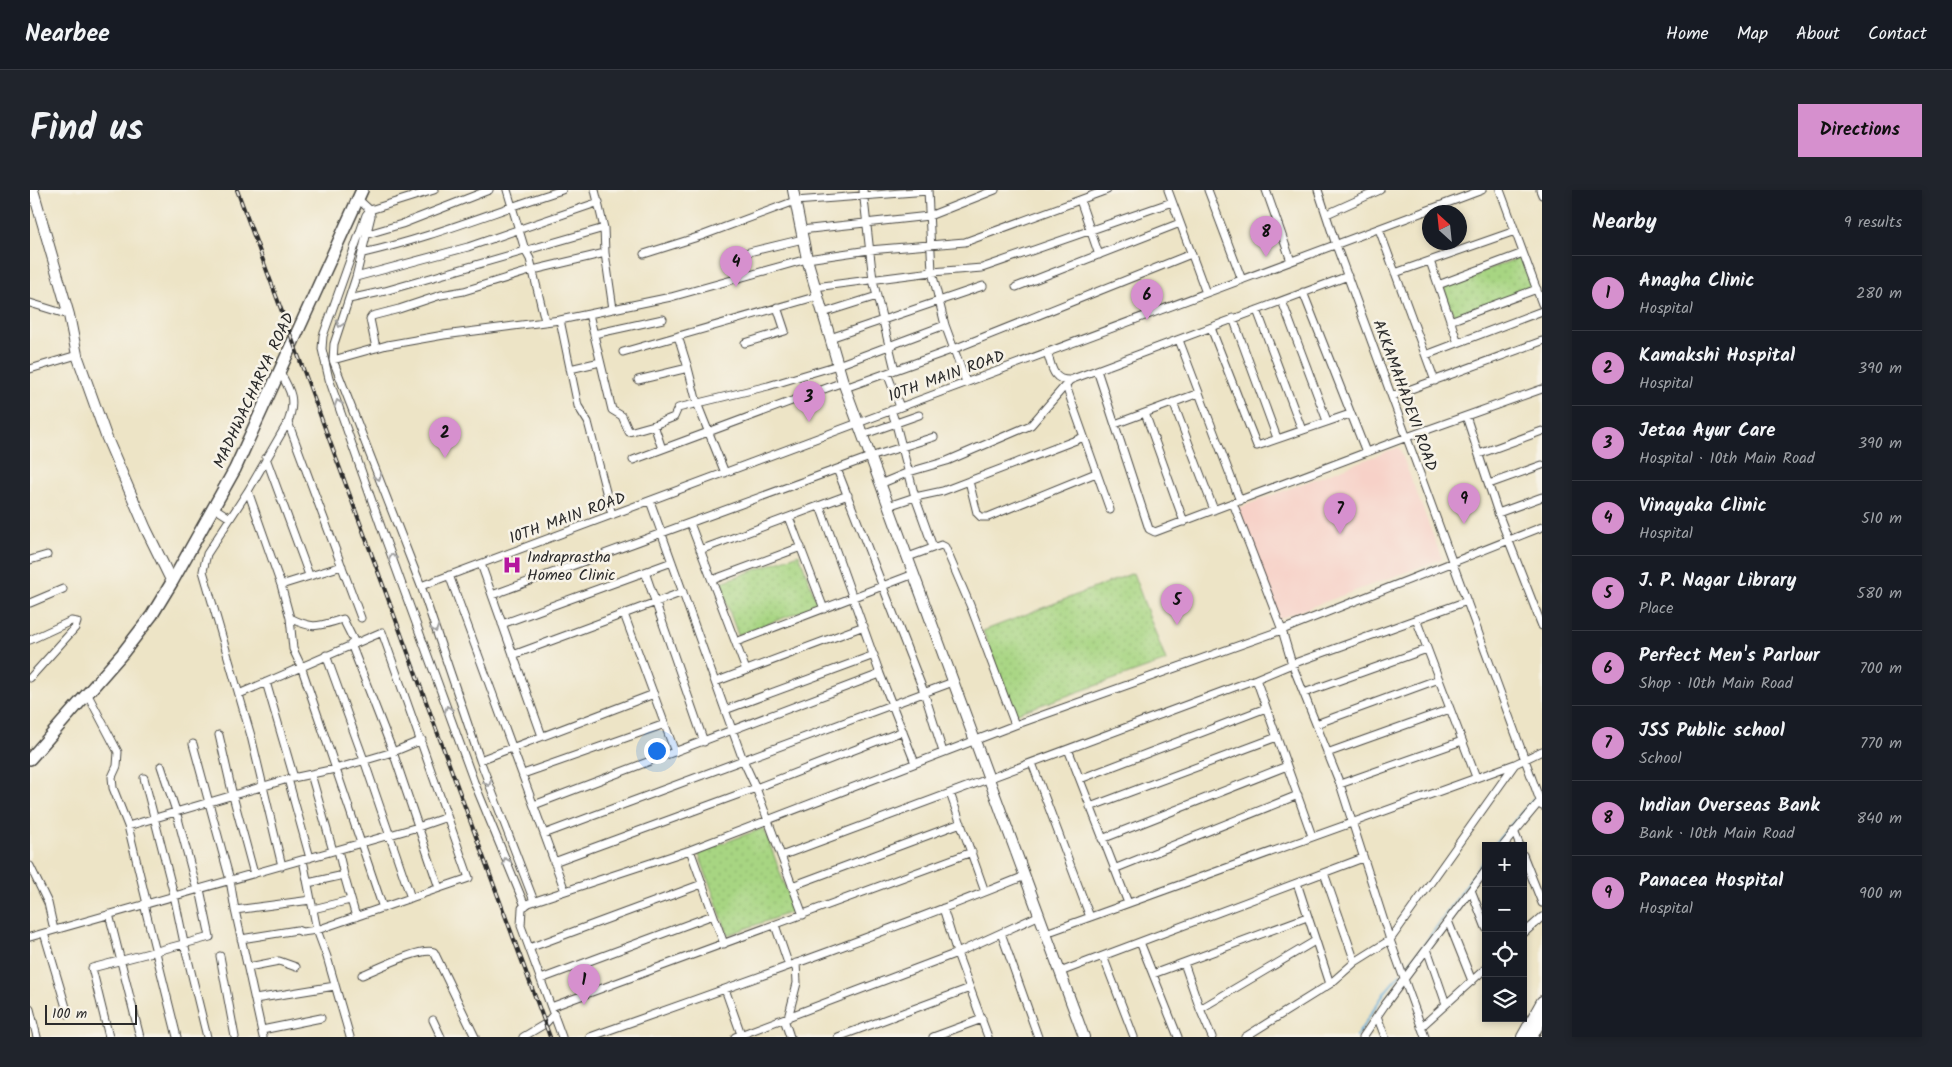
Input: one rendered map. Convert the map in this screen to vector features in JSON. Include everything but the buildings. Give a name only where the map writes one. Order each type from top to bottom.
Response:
[{"type":"highway","points":[[1530,1037],[1542,1016]]},
{"type":"main road","name":"MADHWACHARYA ROAD","points":[[30,759],[122,654],[152,615],[172,582],[235,469],[360,194]]},
{"type":"main road","name":"MADHWACHARYA ROAD","points":[[30,748],[108,660],[147,610],[162,598]]},
{"type":"street","points":[[33,190],[69,315],[77,354],[106,436],[146,529],[172,582]]},
{"type":"street","points":[[434,190],[370,210],[366,215],[323,336],[322,349],[325,364],[386,542],[474,782],[525,906]]},
{"type":"street","points":[[368,234],[402,224],[489,190]]},
{"type":"street","points":[[507,190],[533,270],[545,321]]},
{"type":"street","points":[[363,253],[422,238],[562,190]]},
{"type":"street","points":[[595,190],[604,228],[605,253],[613,309]]},
{"type":"street","points":[[793,190],[807,259],[816,292],[857,423],[1084,1037]]},
{"type":"street","points":[[644,254],[701,236],[795,202],[864,193],[928,190],[932,272],[945,325],[966,382]]},
{"type":"street","points":[[972,190],[972,199]]},
{"type":"street","points":[[745,253],[802,234],[929,216],[995,190]]},
{"type":"street","points":[[333,360],[376,348],[444,334],[560,320],[671,297],[807,259],[869,250],[965,242],[1107,190]]},
{"type":"street","points":[[1168,190],[1206,293]]},
{"type":"street","points":[[1208,190],[1242,280]]},
{"type":"street","points":[[1266,190],[1291,261]]},
{"type":"street","name":"AKKAMAHADEVI ROAD","points":[[1318,190],[1336,245],[1541,802]]},
{"type":"street","points":[[1327,214],[1380,190]]},
{"type":"street","name":"10TH MAIN ROAD","points":[[421,586],[1482,190]]},
{"type":"street","points":[[1500,190],[1542,304]]},
{"type":"street","points":[[1540,190],[1542,195]]},
{"type":"street","points":[[864,193],[869,250],[874,280],[895,370]]},
{"type":"street","points":[[360,194],[370,210],[371,216],[363,253],[334,344],[333,360],[421,586],[480,760],[534,901]]},
{"type":"street","points":[[1080,200],[1099,255]]},
{"type":"street","points":[[356,277],[468,247],[599,202]]},
{"type":"street","points":[[623,352],[778,307],[816,292],[874,280],[932,272],[982,268],[1172,202]]},
{"type":"street","points":[[1016,287],[1180,223]]},
{"type":"street","points":[[348,299],[386,291],[604,228]]},
{"type":"street","points":[[1379,229],[1435,380]]},
{"type":"street","points":[[1395,274],[1515,231]]},
{"type":"street","points":[[376,348],[370,319],[372,316],[399,309],[441,294],[464,292],[533,270],[605,253]]},
{"type":"street","points":[[1438,285],[1523,253]]},
{"type":"street","points":[[633,460],[844,385],[887,373],[954,349],[1191,254]]},
{"type":"street","points":[[1430,261],[1458,343]]},
{"type":"street","points":[[880,484],[909,472],[947,461],[1030,425],[1068,383],[1096,370],[1348,276]]},
{"type":"street","points":[[830,338],[983,286]]},
{"type":"street","points":[[1450,321],[1536,289]]},
{"type":"street","points":[[1303,292],[1366,452]]},
{"type":"street","points":[[822,313],[877,296]]},
{"type":"street","points":[[1282,300],[1327,421]]},
{"type":"street","points":[[30,302],[69,315]]},
{"type":"street","points":[[745,343],[785,331],[778,307]]},
{"type":"street","points":[[1258,310],[1302,430]]},
{"type":"street","points":[[1426,355],[1542,311]]},
{"type":"street","points":[[589,314],[612,410],[622,416],[628,432],[674,417],[677,408],[768,386],[838,365],[945,325]]},
{"type":"street","points":[[1233,318],[1277,438]]},
{"type":"street","points":[[594,334],[664,319]]},
{"type":"street","points":[[560,320],[578,406],[588,422],[612,515]]},
{"type":"street","points":[[1211,328],[1257,446],[1350,414]]},
{"type":"street","points":[[678,336],[697,403],[725,473]]},
{"type":"street","points":[[1179,340],[1282,630],[1292,664],[1340,784],[1390,940],[1425,1037]]},
{"type":"street","points":[[1392,396],[1542,341]]},
{"type":"street","points":[[1047,352],[1056,376],[1068,383],[1096,474],[1110,510]]},
{"type":"street","points":[[30,369],[77,354]]},
{"type":"street","points":[[570,369],[596,363]]},
{"type":"street","points":[[638,380],[688,368]]},
{"type":"street","points":[[1096,370],[1149,529],[1156,532],[1406,437],[1542,389]]},
{"type":"street","points":[[280,372],[292,398],[292,410],[288,422],[248,491],[207,554],[203,571],[264,787],[282,866]]},
{"type":"street","points":[[887,373],[900,407]]},
{"type":"street","points":[[1115,424],[1199,393]]},
{"type":"street","points":[[1174,402],[1214,510]]},
{"type":"street","points":[[891,410],[915,497],[933,547]]},
{"type":"street","points":[[1145,413],[1184,522]]},
{"type":"street","points":[[862,435],[919,415]]},
{"type":"street","points":[[1466,416],[1498,513],[1542,626]]},
{"type":"street","points":[[288,422],[362,618]]},
{"type":"street","points":[[654,425],[662,449]]},
{"type":"street","points":[[1479,454],[1542,431]]},
{"type":"street","points":[[492,595],[870,456],[934,437]]},
{"type":"street","points":[[888,506],[969,482],[1084,437]]},
{"type":"street","points":[[266,458],[308,575]]},
{"type":"street","points":[[1489,484],[1542,465]]},
{"type":"street","points":[[837,469],[924,692],[943,752]]},
{"type":"street","points":[[969,482],[977,513],[981,517],[988,517],[1096,474]]},
{"type":"street","points":[[248,491],[280,581],[290,618],[293,648],[301,666],[383,908]]},
{"type":"street","points":[[700,550],[848,495]]},
{"type":"street","points":[[1498,513],[1542,497]]},
{"type":"street","points":[[650,501],[733,731],[803,915]]},
{"type":"street","points":[[820,506],[880,674],[916,763]]},
{"type":"street","points":[[213,507],[230,518]]},
{"type":"street","points":[[789,517],[824,609]]},
{"type":"street","points":[[690,523],[746,670]]},
{"type":"street","points":[[562,1037],[521,926],[522,908],[534,901],[690,850],[1015,725],[1282,630],[1542,527]]},
{"type":"street","points":[[908,557],[933,547],[941,545],[945,547],[970,605],[1015,725]]},
{"type":"street","points":[[712,580],[801,547]]},
{"type":"street","points":[[30,560],[47,555]]},
{"type":"street","points":[[502,624],[672,562]]},
{"type":"street","points":[[481,564],[542,736]]},
{"type":"street","points":[[280,581],[281,585],[308,575],[342,566]]},
{"type":"street","points":[[645,572],[704,742]]},
{"type":"street","points":[[736,642],[914,574]]},
{"type":"street","points":[[449,575],[565,891]]},
{"type":"street","points":[[30,603],[63,589]]},
{"type":"street","points":[[513,655],[683,592]]},
{"type":"street","points":[[781,856],[1292,664],[1466,601]]},
{"type":"street","points":[[624,614],[675,752]]},
{"type":"street","points":[[290,618],[305,625],[317,626],[343,619],[439,888]]},
{"type":"street","points":[[1416,619],[1476,777]]},
{"type":"street","points":[[30,640],[71,621],[77,622],[75,628],[30,678]]},
{"type":"street","points":[[716,682],[864,626]]},
{"type":"street","points":[[239,694],[382,632],[422,740],[469,878],[317,930],[302,932],[297,930],[241,939]]},
{"type":"street","points":[[1304,693],[1427,648]]},
{"type":"street","points":[[726,710],[874,655]]},
{"type":"street","points":[[326,656],[411,898]]},
{"type":"street","points":[[534,805],[880,674]]},
{"type":"street","points":[[1256,679],[1312,836]]},
{"type":"street","points":[[1316,724],[1439,679]]},
{"type":"street","points":[[266,682],[291,779],[317,930],[327,957],[350,1037]]},
{"type":"street","points":[[544,834],[953,682]]},
{"type":"street","points":[[87,693],[118,752],[117,766],[112,777],[113,788],[128,826],[177,1037]]},
{"type":"street","points":[[480,760],[654,694]]},
{"type":"street","points":[[1080,780],[1266,708]]},
{"type":"street","points":[[1328,753],[1450,709]]},
{"type":"street","points":[[523,774],[665,724]]},
{"type":"street","points":[[554,862],[756,788],[903,731]]},
{"type":"street","points":[[219,735],[254,874]]},
{"type":"street","points":[[1090,807],[1277,736]]},
{"type":"street","points":[[128,826],[291,779],[335,769],[392,752],[422,740]]},
{"type":"street","points":[[1340,784],[1462,741]]},
{"type":"street","points":[[193,744],[230,880],[262,1034],[321,1018]]},
{"type":"street","points":[[1068,749],[1128,903]]},
{"type":"street","points":[[1046,933],[1515,764],[1542,750]]},
{"type":"street","points":[[1032,763],[1090,918]]},
{"type":"street","points":[[1246,1037],[1330,984],[1355,962],[1390,940],[1515,764]]},
{"type":"street","points":[[109,1037],[92,968],[210,937],[199,889],[161,766]]},
{"type":"street","points":[[1102,838],[1287,766]]},
{"type":"street","points":[[311,774],[356,917]]},
{"type":"street","points":[[144,778],[207,1037]]},
{"type":"street","points":[[950,793],[985,892]]},
{"type":"street","points":[[1114,869],[1298,795]]},
{"type":"street","points":[[1506,842],[1541,802]]},
{"type":"street","points":[[30,936],[361,844],[447,817]]},
{"type":"street","points":[[792,886],[961,823]]},
{"type":"street","points":[[1514,832],[1518,842]]},
{"type":"street","points":[[690,850],[724,944]]},
{"type":"street","points":[[527,1036],[545,1024],[553,1011],[724,944],[972,852]]},
{"type":"street","points":[[1060,972],[1363,858]]},
{"type":"street","points":[[1527,865],[1542,904]]},
{"type":"street","points":[[30,866],[48,903],[54,930]]},
{"type":"street","points":[[1324,873],[1355,962]]},
{"type":"street","points":[[308,883],[344,875]]},
{"type":"street","points":[[1363,1037],[1404,977],[1482,875]]},
{"type":"street","points":[[590,1037],[725,989],[1025,876]]},
{"type":"street","points":[[1297,883],[1330,984]]},
{"type":"street","points":[[529,948],[702,884]]},
{"type":"street","points":[[1471,890],[1482,918]]},
{"type":"street","points":[[235,910],[311,900]]},
{"type":"street","points":[[313,909],[350,900]]},
{"type":"street","points":[[943,908],[957,953],[988,1037]]},
{"type":"street","points":[[109,914],[140,1037]]},
{"type":"street","points":[[541,980],[713,915]]},
{"type":"street","points":[[725,989],[740,1036],[957,953],[1040,915]]},
{"type":"street","points":[[1153,974],[1307,917]]},
{"type":"street","points":[[1525,932],[1542,917]]},
{"type":"street","points":[[1448,921],[1472,981]]},
{"type":"street","points":[[775,925],[792,964],[797,983],[786,1019],[790,1037]]},
{"type":"street","points":[[44,932],[68,1014]]},
{"type":"street","points":[[1001,933],[1038,1037]]},
{"type":"street","points":[[1200,1009],[1315,941]]},
{"type":"street","points":[[1140,942],[1178,1037]]},
{"type":"street","points":[[1427,949],[1446,1004]]},
{"type":"street","points":[[362,975],[415,954],[428,950],[434,952],[475,1037]]},
{"type":"street","points":[[220,956],[235,1037]]},
{"type":"street","points":[[1103,956],[1134,1037]]},
{"type":"street","points":[[248,966],[278,961],[296,967]]},
{"type":"street","points":[[1184,963],[1212,1037]]},
{"type":"street","points":[[1421,1027],[1482,972]]},
{"type":"street","points":[[255,999],[334,986]]},
{"type":"street","points":[[838,1037],[970,988]]},
{"type":"street","points":[[1522,1037],[1542,1001]]},
{"type":"street","points":[[30,1009],[34,1035]]},
{"type":"street","points":[[1376,1016],[1384,1037]]},
{"type":"street","points":[[933,1037],[982,1019]]},
{"type":"street","points":[[433,1020],[441,1037]]},
{"type":"shaded area","points":[[1399,447],[1442,559],[1278,619],[1238,508]]},
{"type":"green space","points":[[1521,257],[1532,288],[1454,316],[1443,286]]},
{"type":"green space","points":[[799,554],[818,605],[738,635],[719,583]]},
{"type":"green space","points":[[1133,573],[1166,661],[1015,714],[983,631]]},
{"type":"green space","points":[[764,828],[794,911],[728,935],[698,852]]},
{"type":"waterway","points":[[1496,842],[1536,796]]},
{"type":"waterway","points":[[1404,970],[1482,863]]},
{"type":"waterway","points":[[1356,1037],[1385,992],[1401,973]]},
{"type":"railway","points":[[237,190],[550,1037]]},
{"type":"place","name":"Indian Overseas Bank","points":[[1266,257]]},
{"type":"place","name":"Vinayaka Clinic","points":[[736,287]]},
{"type":"place","name":"Perfect Men's Parlour","points":[[1147,320]]},
{"type":"place","name":"Jetaa Ayur Care","points":[[809,422]]},
{"type":"place","name":"Kamakshi Hospital","points":[[445,458]]},
{"type":"place","name":"Panacea Hospital","points":[[1464,524]]},
{"type":"place","name":"JSS Public school","points":[[1340,534]]},
{"type":"place","name":"Indraprastha Homeo Clinic","points":[[512,565]]},
{"type":"place","name":"J. P. Nagar Library","points":[[1177,625]]},
{"type":"place","name":"Anagha Clinic","points":[[584,1005]]}]
